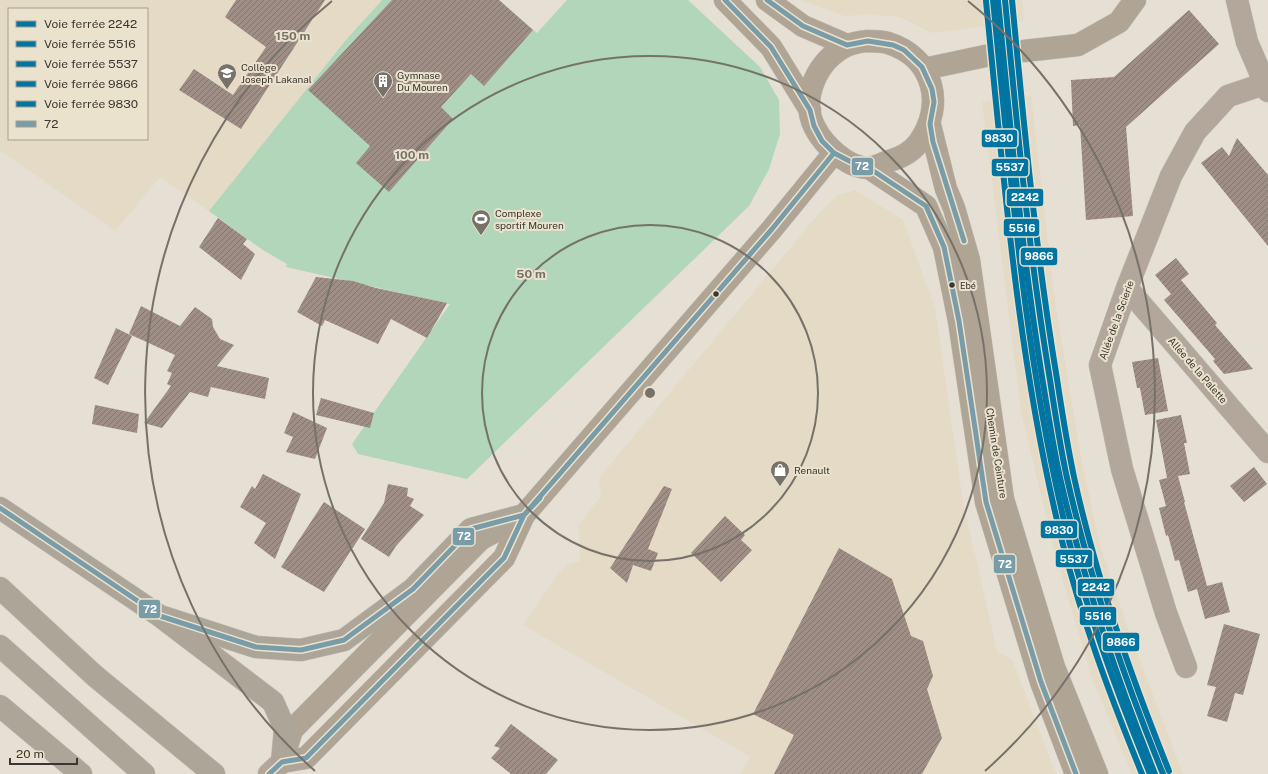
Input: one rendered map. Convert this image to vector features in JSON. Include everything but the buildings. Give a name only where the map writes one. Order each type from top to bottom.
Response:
[{"type":"highway","points":[[0,508],[160,616],[273,702],[285,729],[275,768]]},
{"type":"highway","points":[[160,616],[256,647],[301,650],[344,640],[413,589],[471,529],[524,515]]},
{"type":"highway","points":[[0,588],[95,676],[214,774]]},
{"type":"highway","points":[[0,646],[144,774]]},
{"type":"highway","points":[[0,706],[81,774]]},
{"type":"main road","points":[[725,0],[772,47],[810,110]]},
{"type":"main road","points":[[767,0],[803,26],[847,45]]},
{"type":"main road","points":[[1024,51],[1078,45],[1119,22],[1135,0]]},
{"type":"main road","points":[[866,41],[886,42],[905,50],[924,69],[930,82],[934,103],[930,125],[918,144],[902,157],[869,168],[858,165],[834,152],[822,141],[814,126],[810,110],[811,90],[818,71],[830,56],[847,45],[866,41]]},
{"type":"main road","points":[[924,69],[990,55]]},
{"type":"main road","name":"Chemin de Ceinture","points":[[930,125],[946,189],[954,208],[969,260],[1003,499],[1054,667],[1097,774]]},
{"type":"main road","points":[[275,768],[306,758],[504,558],[524,515],[772,229],[834,152]]},
{"type":"main road","name":"Chemin de Ceinture","points":[[869,168],[926,206],[944,246],[959,321],[986,502],[1041,682],[1076,774]]},
{"type":"main road","points":[[275,768],[292,730],[481,539],[524,515]]},
{"type":"street","points":[[1237,0],[1247,42],[1266,87]]},
{"type":"street","name":"Allée de la Scierie","points":[[1186,667],[1166,613],[1122,469],[1100,365],[1127,288],[1171,176],[1195,132],[1228,96],[1266,87]]},
{"type":"street","name":"Allée de la Palette","points":[[1127,288],[1268,452]]},
{"type":"shaded area","name":"Collège Joseph Lakanal","points":[[0,0],[382,0],[346,40],[209,211],[160,177],[115,231],[0,150]]},
{"type":"shaded area","points":[[800,0],[1022,0],[1024,21],[932,33],[900,17],[868,14],[845,16]]},
{"type":"shaded area","points":[[1031,96],[1055,301],[1081,458],[1099,542],[1131,637],[1183,774],[1132,774],[1091,675],[1055,554],[1021,411],[982,102]]},
{"type":"shaded area","name":"Renault","points":[[855,190],[903,220],[935,308],[963,503],[997,651],[1012,660],[1056,774],[740,774],[751,757],[523,625],[559,573],[568,564],[580,561],[579,524],[601,496],[599,478],[816,217],[836,196]]},
{"type":"green space","name":"Complexe sportif Mouren","points":[[382,0],[499,0],[537,33],[567,0],[688,0],[760,67],[779,100],[780,134],[769,169],[749,206],[467,479],[358,454],[352,444],[450,304],[286,267],[287,264],[263,250],[209,211],[346,40]]},
{"type":"tunnel","points":[[990,55],[1024,51]]},
{"type":"rail line","name":"5537","points":[[993,0],[1021,272],[1041,408],[1054,475],[1069,541],[1086,600],[1116,688],[1150,774]]},
{"type":"rail line","name":"2242","points":[[1005,0],[1030,238],[1064,466],[1097,591],[1135,702],[1163,774]]},
{"type":"rail line","name":"9866","points":[[1012,0],[1037,237],[1071,465],[1083,515],[1104,589],[1128,663],[1169,771]]},
{"type":"rail line","name":"9830","points":[[986,1],[1014,272],[1023,340],[1047,474],[1062,541],[1088,630],[1108,688],[1142,774]]},
{"type":"rail line","name":"5516","points":[[998,1],[1028,283],[1058,469],[1080,556],[1102,630],[1155,774]]},
{"type":"transit line","name":"72","points":[[725,0],[771,47],[810,110],[814,126],[822,141],[834,153],[857,165],[869,168],[926,206],[944,247],[959,321],[986,502],[1041,682],[1076,774]]},
{"type":"transit line","name":"72","points":[[767,0],[803,26],[847,45]]},
{"type":"transit line","name":"72","points":[[847,45],[868,41],[893,45],[904,50],[922,67],[932,89],[934,102],[930,124],[933,142],[964,241]]},
{"type":"transit line","name":"72","points":[[0,508],[160,616],[256,647],[301,650],[344,640],[413,589],[471,529],[524,515],[772,229],[834,153]]},
{"type":"transit line","name":"72","points":[[269,774],[282,762],[306,758],[504,558],[524,515],[540,498]]},
{"type":"place","name":"Collège Joseph Lakanal","points":[[227,90]]},
{"type":"place","name":"Gymnase Du Mouren","points":[[383,98]]},
{"type":"place","name":"Complexe sportif Mouren","points":[[481,236]]},
{"type":"place","name":"Ebé","points":[[952,285]]},
{"type":"place","name":"Renault","points":[[780,487]]}]
